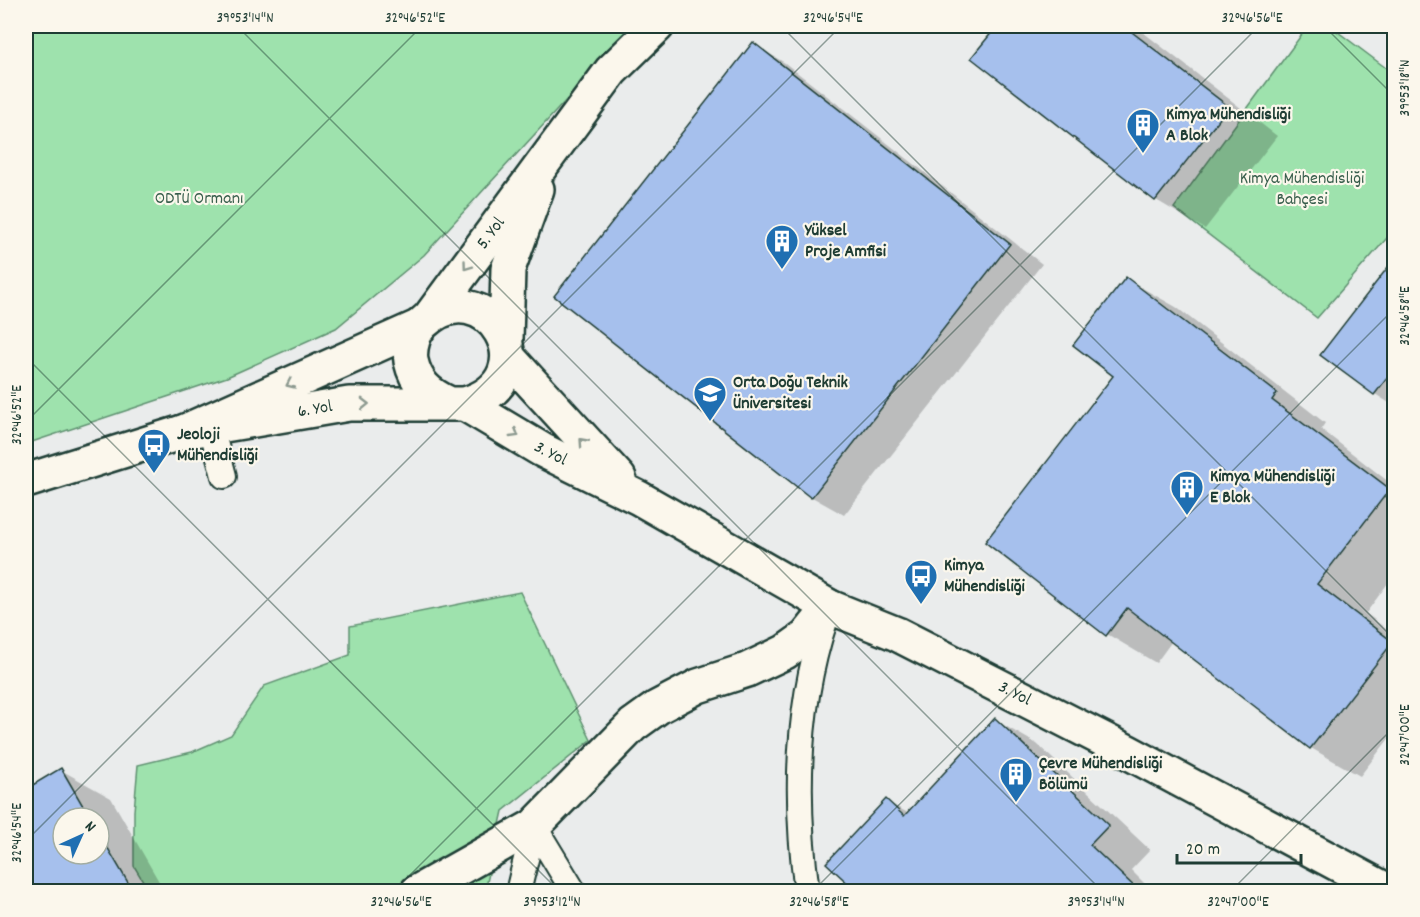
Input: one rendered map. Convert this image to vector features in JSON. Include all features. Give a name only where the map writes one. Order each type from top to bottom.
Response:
[{"type":"street","name":"5. Yol","points":[[426,320],[611,71],[657,26]]},
{"type":"street","name":"5. Yol","points":[[507,348],[508,269],[551,151]]},
{"type":"street","points":[[447,307],[474,309],[495,322],[507,348],[504,375],[495,389],[481,399],[457,403],[434,397],[422,386],[414,372],[410,356],[412,341],[426,320],[447,307]]},
{"type":"street","name":"6. Yol","points":[[197,430],[426,320]]},
{"type":"street","name":"3. Yol","points":[[507,348],[592,452],[639,498]]},
{"type":"street","name":"6. Yol","points":[[26,481],[197,430],[350,404],[457,403]]},
{"type":"street","name":"3. Yol","points":[[457,403],[542,450],[639,498],[830,607],[897,634],[1128,752],[1390,891]]},
{"type":"street","points":[[417,891],[534,826],[633,726],[658,707],[698,686],[747,670],[785,652],[806,637],[830,607]]},
{"type":"lane","points":[[197,430],[224,476]]},
{"type":"lane","points":[[807,891],[801,850],[802,733],[811,662],[830,607]]},
{"type":"lane","points":[[518,891],[534,826]]},
{"type":"lane","points":[[534,826],[574,891]]},
{"type":"green space","name":"ODTÜ Ormanı","points":[[26,26],[634,26],[424,255],[336,328],[227,377],[26,444]]},
{"type":"green space","name":"Kimya Mühendisliği Bahçesi","points":[[1308,26],[1330,26],[1394,74],[1394,230],[1317,318],[1174,208]]},
{"type":"green space","points":[[520,592],[591,740],[503,811],[485,891],[149,891],[134,866],[134,811],[138,765],[192,752],[231,735],[264,686],[350,655],[350,626]]},
{"type":"building","name":"Kimya Mühendisliği A Blok","points":[[997,26],[1124,26],[1229,107],[1155,201],[971,58]]},
{"type":"building","name":"Yüksel Proje Amfisi","points":[[753,42],[1010,244],[811,498],[554,296]]},
{"type":"building","points":[[1395,258],[1395,368],[1374,395],[1320,355]]},
{"type":"building","name":"Kimya Mühendisliği E Blok","points":[[1126,277],[1277,393],[1272,400],[1390,489],[1317,584],[1393,642],[1310,749],[1127,608],[1106,636],[985,542],[1113,376],[1073,345]]},
{"type":"building","name":"Çevre Mühendisliği Bölümü","points":[[995,718],[1109,825],[1090,845],[1139,891],[856,891],[826,863],[886,799],[904,816]]},
{"type":"building","points":[[61,768],[83,806],[51,806],[51,866],[111,866],[111,853],[133,891],[26,891],[26,789]]},
{"type":"place","name":"Kimya Mühendisliği A Blok","points":[[1143,154]]},
{"type":"place","name":"Yüksel Proje Amfisi","points":[[782,270]]},
{"type":"place","name":"Orta Doğu Teknik Üniversitesi","points":[[710,422]]},
{"type":"place","name":"Jeoloji Mühendisliği","points":[[154,474]]},
{"type":"place","name":"Kimya Mühendisliği E Blok","points":[[1187,516]]},
{"type":"place","name":"Kimya Mühendisliği","points":[[921,605]]},
{"type":"place","name":"Çevre Mühendisliği Bölümü","points":[[1016,803]]}]
